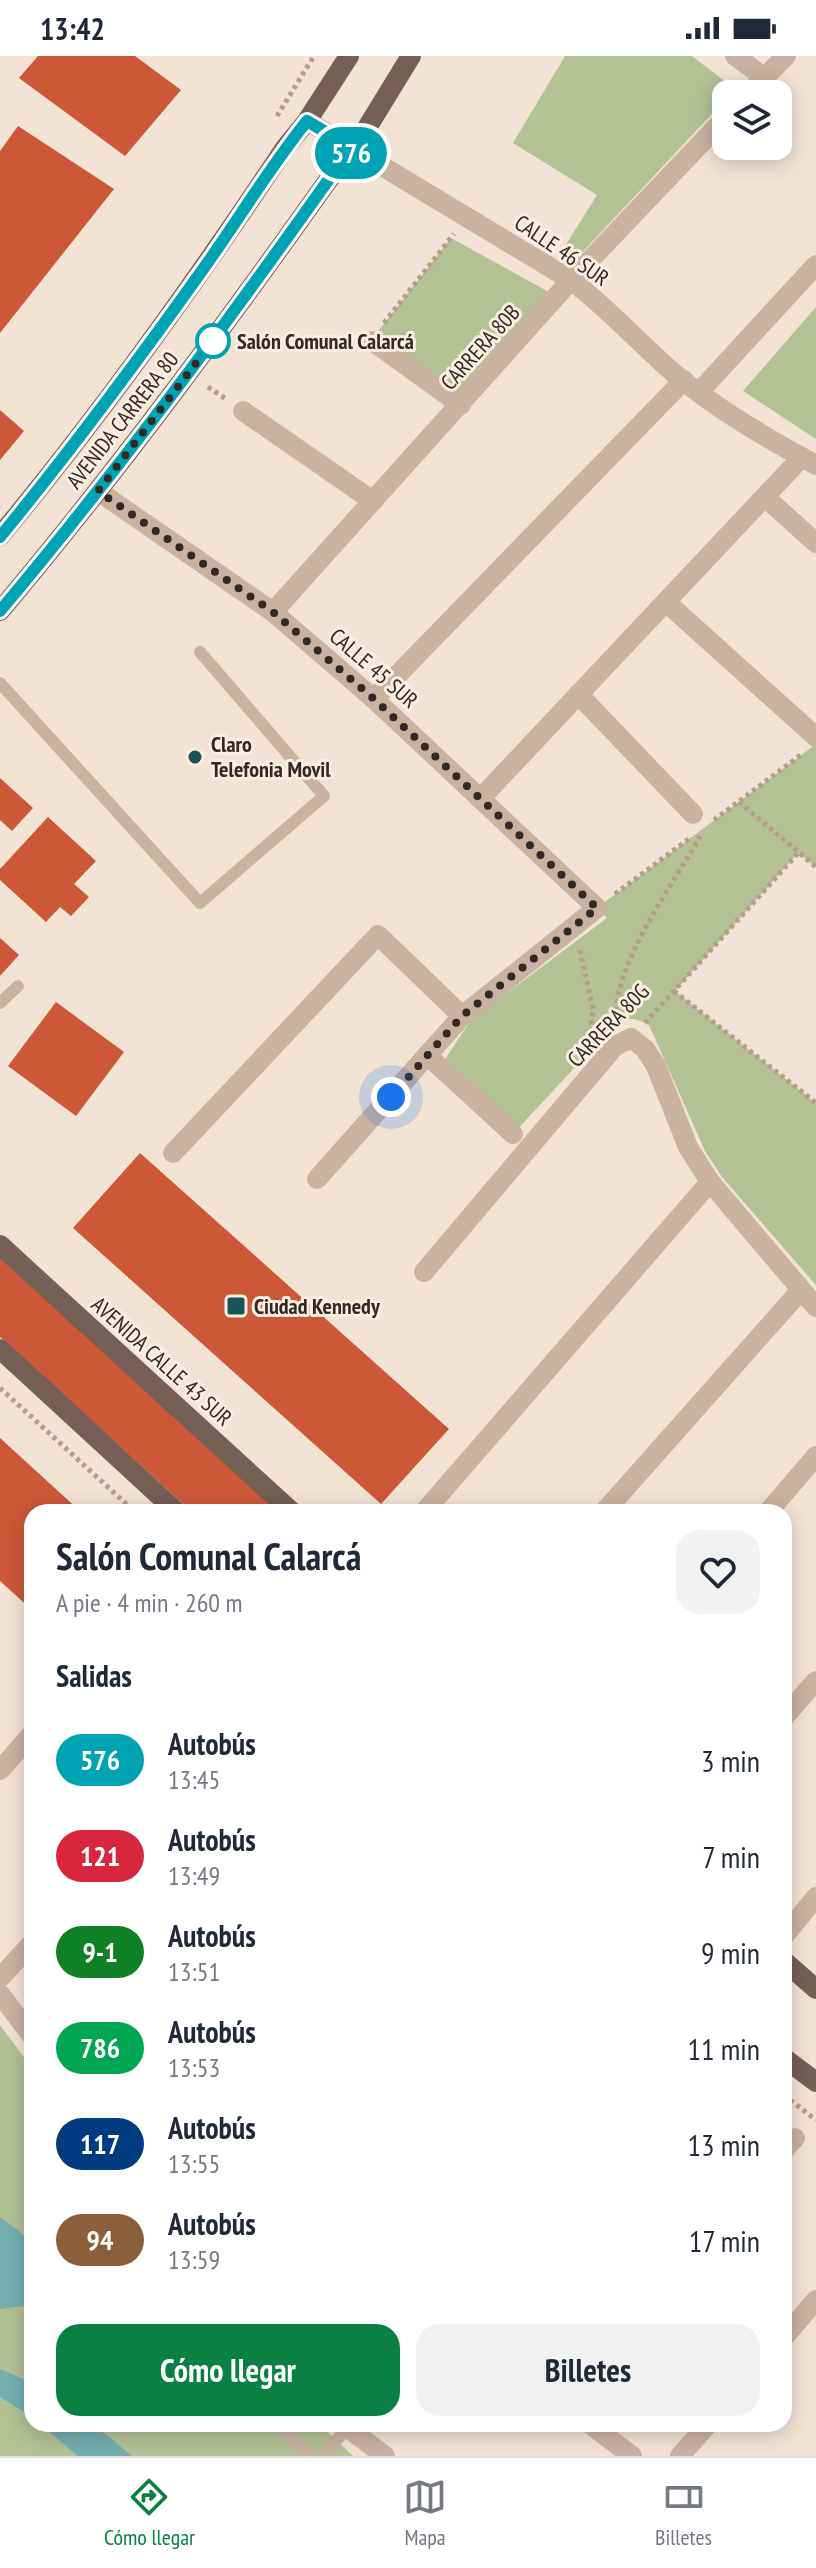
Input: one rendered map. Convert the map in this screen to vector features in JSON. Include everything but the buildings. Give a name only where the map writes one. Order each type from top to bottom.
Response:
[{"type":"main road","name":"AVENIDA CARRERA 80","points":[[0,536],[144,351],[307,121],[349,56]]},
{"type":"main road","name":"AVENIDA CARRERA 80","points":[[0,611],[189,374],[329,179],[354,149],[411,56]]},
{"type":"main road","name":"AVENIDA CALLE 43 SUR","points":[[0,1245],[283,1504]]},
{"type":"main road","points":[[0,1349],[168,1504]]},
{"type":"main road","points":[[792,1968],[816,1989]]},
{"type":"main road","points":[[792,2064],[816,2082]]},
{"type":"street","points":[[735,56],[764,77]]},
{"type":"street","points":[[761,80],[786,56]]},
{"type":"street","name":"CALLE 46 SUR","points":[[307,121],[571,280],[691,386],[809,461]]},
{"type":"street","name":"CARRERA 80B","points":[[273,612],[571,280],[712,132]]},
{"type":"street","points":[[374,699],[816,265]]},
{"type":"street","points":[[372,341],[461,405]]},
{"type":"street","points":[[243,411],[373,501]]},
{"type":"street","points":[[480,799],[765,497],[809,461]]},
{"type":"street","name":"CALLE 45 SUR","points":[[98,491],[273,612],[374,699],[597,908],[572,927]]},
{"type":"street","points":[[765,497],[816,543]]},
{"type":"street","points":[[666,602],[816,737]]},
{"type":"street","points":[[578,694],[700,820]]},
{"type":"street","points":[[317,1179],[462,1016],[572,927]]},
{"type":"street","points":[[173,1153],[378,935],[462,1016]]},
{"type":"street","points":[[623,1042],[645,1049],[656,1066],[688,1147],[710,1182],[816,1307]]},
{"type":"street","name":"CARRERA 80G","points":[[424,1272],[623,1042]]},
{"type":"street","points":[[427,1055],[513,1134]]},
{"type":"street","points":[[431,1504],[710,1182]]},
{"type":"street","points":[[611,1504],[801,1290]]},
{"type":"street","points":[[775,1504],[816,1456]]},
{"type":"street","points":[[792,1708],[816,1681]]},
{"type":"street","points":[[0,1770],[24,1743]]},
{"type":"street","points":[[792,1926],[816,1897]]},
{"type":"street","points":[[0,1978],[24,1952]]},
{"type":"street","points":[[0,1994],[24,2026]]},
{"type":"street","points":[[792,2328],[816,2300]]},
{"type":"street","points":[[356,2432],[385,2456]]},
{"type":"street","points":[[600,2432],[632,2456]]},
{"type":"street","points":[[680,2456],[701,2432]]},
{"type":"lane","points":[[0,683],[200,903],[324,796],[200,652]]},
{"type":"lane","points":[[0,1003],[18,986]]},
{"type":"lane","points":[[323,2456],[342,2432]]},
{"type":"lane","points":[[286,2434],[311,2456]]},
{"type":"path","points":[[298,82],[314,56]]},
{"type":"path","points":[[372,341],[466,217]]},
{"type":"path","points":[[189,374],[243,411]]},
{"type":"path","points":[[739,802],[816,867]]},
{"type":"path","points":[[623,1042],[616,1003],[624,969],[700,820]]},
{"type":"path","name":"CARRERA 80G","points":[[623,1042],[674,991],[799,852]]},
{"type":"path","points":[[572,927],[587,975],[593,1009],[590,1042]]},
{"type":"path","points":[[674,991],[816,1103]]},
{"type":"path","points":[[0,1388],[126,1504]]},
{"type":"path","points":[[792,2101],[816,2120]]},
{"type":"green space","points":[[565,56],[692,56],[723,80],[712,80],[712,114],[575,260],[562,251],[597,195],[513,143]]},
{"type":"green space","points":[[451,238],[549,292],[458,393],[376,334]]},
{"type":"green space","points":[[816,307],[816,439],[743,391]]},
{"type":"green space","points":[[816,744],[816,867],[798,853],[675,991],[816,1103],[816,1285],[722,1177],[705,1151],[649,1025],[632,1019],[614,1025],[513,1134],[440,1067],[471,1020],[607,918],[597,908]]},
{"type":"green space","points":[[0,2025],[24,2057],[24,2432],[328,2432],[353,2456],[0,2456]]},
{"type":"water","points":[[0,2217],[24,2235],[24,2306],[0,2309]]},
{"type":"water","points":[[0,2369],[24,2380],[24,2412],[0,2397]]},
{"type":"water","points":[[50,2432],[103,2432],[132,2456],[78,2456]]},
{"type":"bus line","name":"576","points":[[0,537],[147,348],[285,148],[307,121],[354,149],[329,179],[189,374],[0,611]]},
{"type":"place","name":"Salón Comunal Calarcá","points":[[213,341]]},
{"type":"place","name":"Claro Telefonia Movil","points":[[195,757]]},
{"type":"place","name":"Ciudad Kennedy","points":[[236,1306]]},
{"type":"route","points":[[213,341],[98,491],[273,612],[374,699],[597,908],[462,1016],[391,1097]]}]
